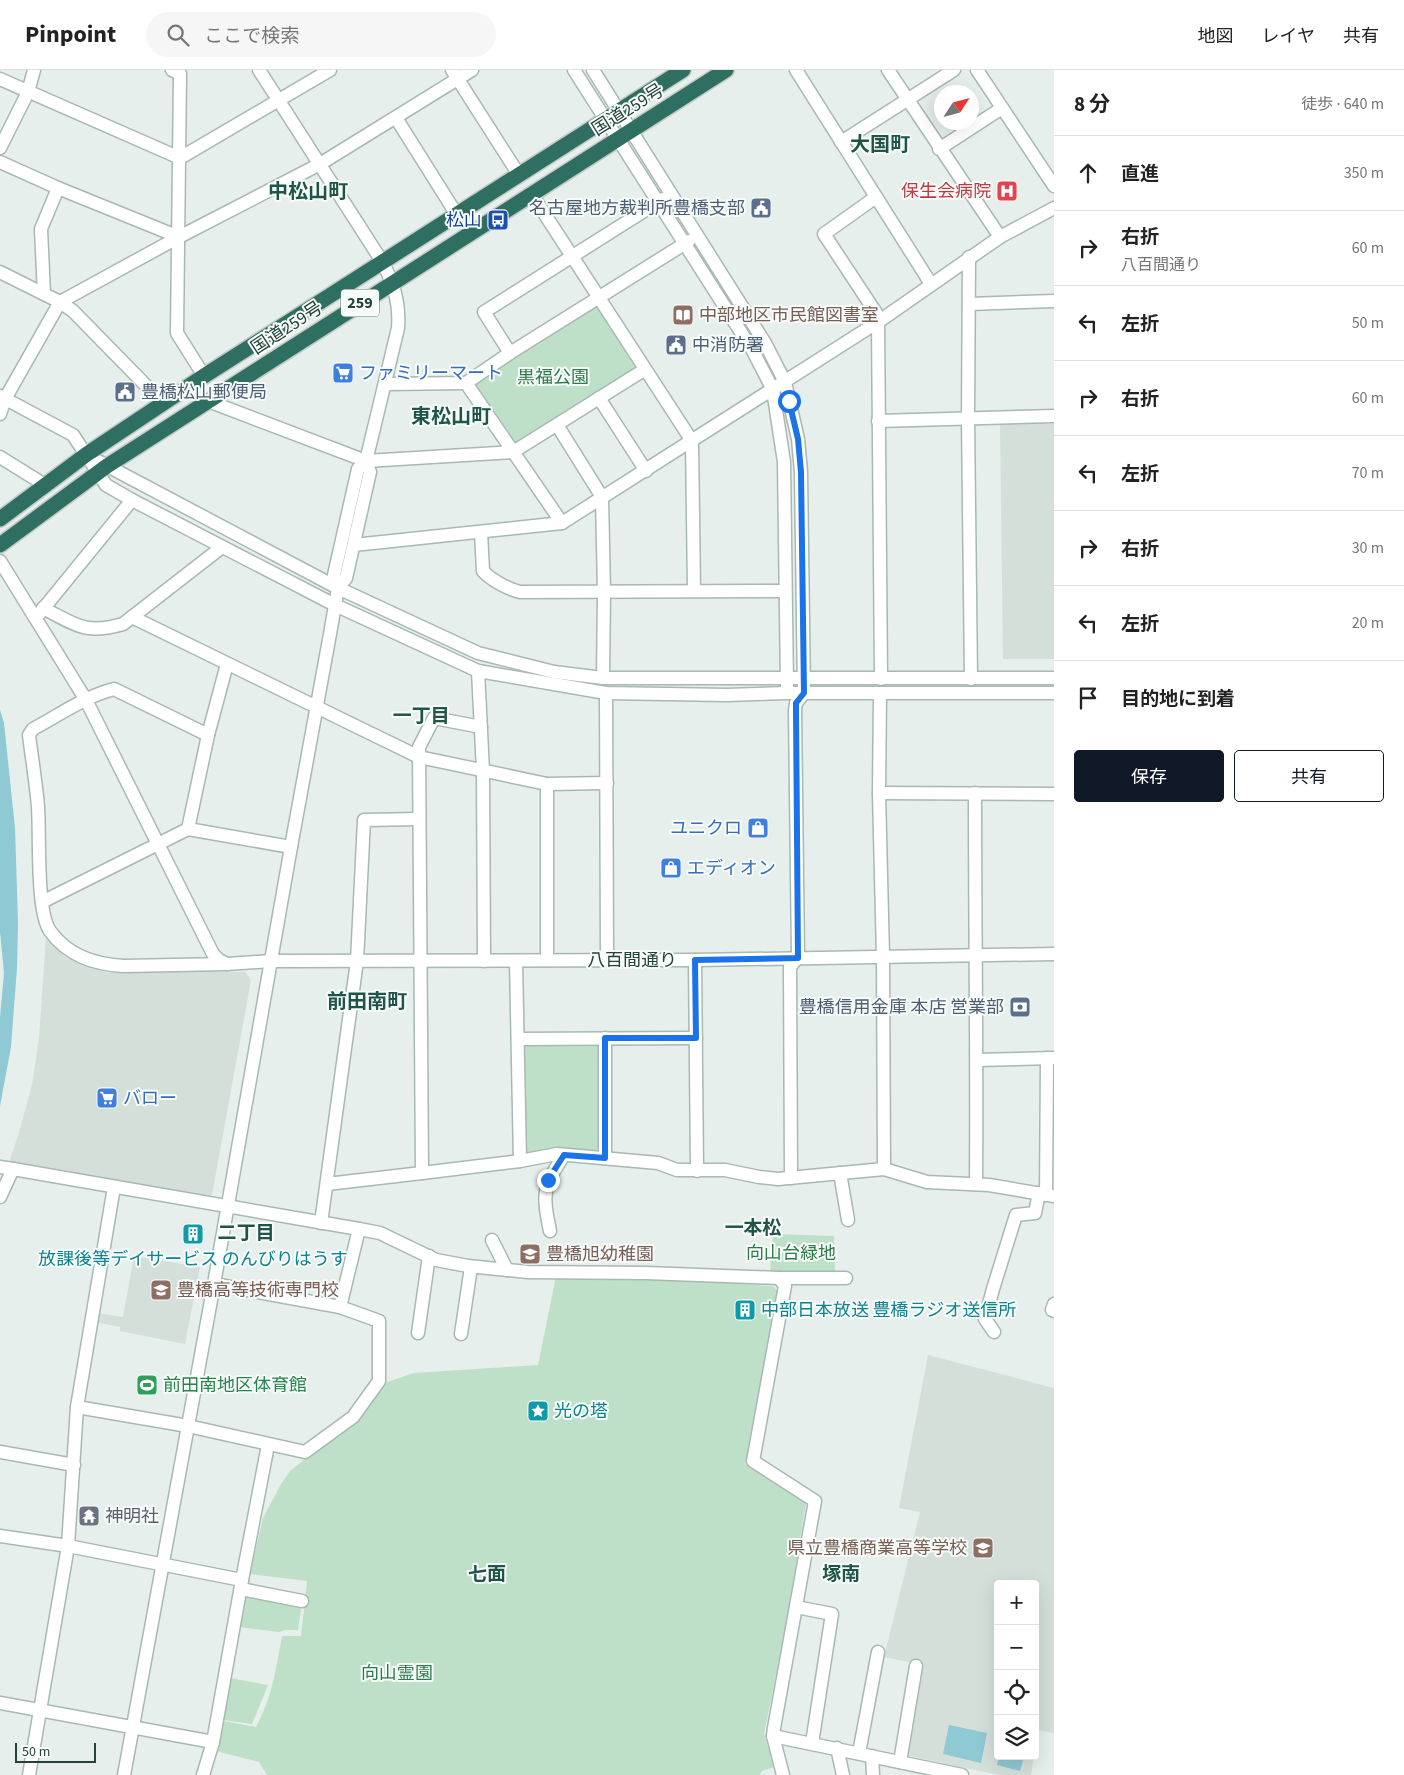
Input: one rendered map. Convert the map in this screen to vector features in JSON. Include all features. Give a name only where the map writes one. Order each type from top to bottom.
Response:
[{"type":"highway","name":"国道259号","points":[[0,519],[87,454],[204,376],[683,70]]},
{"type":"highway","name":"国道259号","points":[[0,545],[102,469],[726,70]]},
{"type":"street","points":[[0,148],[28,92],[34,70]]},
{"type":"street","points":[[124,1775],[338,588],[334,575],[358,469],[366,461],[386,384],[400,312],[393,282],[383,262],[259,70]]},
{"type":"street","points":[[180,158],[330,70]]},
{"type":"street","points":[[0,414],[3,397],[60,302],[320,164],[396,118],[455,75],[472,70]]},
{"type":"street","points":[[574,70],[683,244],[753,351],[772,390],[784,462],[784,591],[787,693]]},
{"type":"street","points":[[593,70],[765,343],[785,382],[798,439],[801,472],[803,678],[800,698],[798,958],[790,967],[791,1178]]},
{"type":"street","points":[[796,70],[932,284]]},
{"type":"street","points":[[888,70],[939,149],[1000,237]]},
{"type":"street","points":[[841,142],[954,70]]},
{"type":"street","points":[[977,70],[1054,186]]},
{"type":"street","points":[[179,71],[180,237],[177,334],[204,376]]},
{"type":"street","points":[[455,75],[519,175]]},
{"type":"street","points":[[0,79],[180,158]]},
{"type":"street","points":[[939,149],[1002,108]]},
{"type":"street","points":[[396,118],[457,215]]},
{"type":"street","points":[[0,162],[58,188],[180,237]]},
{"type":"street","points":[[44,294],[41,229],[58,188]]},
{"type":"street","points":[[531,194],[692,441],[694,592]]},
{"type":"street","points":[[510,353],[484,312],[671,194]]},
{"type":"street","points":[[876,197],[824,234],[879,320],[878,420],[881,679]]},
{"type":"street","points":[[354,546],[562,523],[785,382],[1000,237],[1054,208]]},
{"type":"street","points":[[386,384],[466,383],[510,353],[698,235]]},
{"type":"street","points":[[969,258],[968,418],[971,679]]},
{"type":"street","points":[[1,273],[60,302],[73,311],[163,403]]},
{"type":"street","points":[[969,304],[1054,301]]},
{"type":"street","points":[[730,316],[744,308]]},
{"type":"street","points":[[208,401],[366,461],[513,452],[644,370]]},
{"type":"street","points":[[466,383],[562,523]]},
{"type":"street","points":[[3,397],[73,435],[87,454],[102,469],[338,588],[478,653],[554,672],[603,678],[1054,678]]},
{"type":"street","points":[[599,398],[646,471]]},
{"type":"street","points":[[878,420],[1054,416]]},
{"type":"street","points":[[556,425],[602,498],[603,678]]},
{"type":"street","points":[[0,457],[45,485]]},
{"type":"street","points":[[338,588],[346,578],[354,546],[370,472],[366,461]]},
{"type":"street","points":[[102,469],[106,485],[132,500],[335,605],[478,671],[606,693],[727,695],[787,693],[800,698],[880,694],[1054,693]]},
{"type":"street","points":[[39,613],[132,500]]},
{"type":"street","points":[[481,532],[484,570],[487,575],[513,590],[604,592],[784,591]]},
{"type":"street","points":[[39,613],[90,629],[105,630],[123,624],[222,547]]},
{"type":"street","points":[[0,561],[39,613],[86,700],[214,954],[219,960],[227,964]]},
{"type":"street","points":[[132,617],[419,757],[548,784],[608,783]]},
{"type":"street","points":[[188,829],[208,735],[227,664]]},
{"type":"street","points":[[478,671],[483,771],[484,961]]},
{"type":"street","points":[[86,700],[114,689],[208,735]]},
{"type":"street","points":[[606,693],[608,783],[607,960]]},
{"type":"street","points":[[880,694],[884,1169]]},
{"type":"street","name":"八百間通り","points":[[86,700],[33,729],[29,735],[38,807],[42,911],[49,930],[69,951],[88,960],[108,965],[123,966],[227,964],[271,961],[695,960],[1054,954]]},
{"type":"street","points":[[422,1173],[419,747],[434,718],[481,727]]},
{"type":"street","points":[[547,960],[548,784]]},
{"type":"street","points":[[880,793],[1054,794]]},
{"type":"street","points":[[975,793],[976,1184]]},
{"type":"street","points":[[321,1223],[356,961],[364,820],[419,819]]},
{"type":"street","points":[[42,902],[188,829],[291,847]]},
{"type":"street","points":[[516,960],[520,1161]]},
{"type":"street","points":[[695,960],[697,1171]]},
{"type":"street","points":[[605,1038],[605,1158]]},
{"type":"street","points":[[518,1039],[696,1038]]},
{"type":"street","points":[[977,1060],[1050,1058],[1046,1194],[1035,1213],[1011,1215],[985,1319],[994,1332]]},
{"type":"street","points":[[327,1184],[520,1161],[557,1154],[658,1163],[676,1170],[725,1170],[759,1177],[791,1178],[884,1169],[927,1182],[976,1184],[1046,1194]]},
{"type":"street","points":[[550,1231],[545,1206],[548,1180],[564,1155]]},
{"type":"street","points":[[0,1197],[6,1168],[380,1233],[436,1260],[470,1266],[528,1272],[846,1278]]},
{"type":"street","points":[[840,1174],[848,1220]]},
{"type":"street","points":[[28,1775],[68,1546],[77,1407],[114,1187]]},
{"type":"street","points":[[340,1307],[360,1229]]},
{"type":"street","points":[[492,1240],[507,1270]]},
{"type":"street","points":[[418,1333],[429,1256]]},
{"type":"street","points":[[461,1334],[470,1266]]},
{"type":"street","points":[[779,1278],[785,1286],[753,1461],[815,1501],[773,1736],[783,1775]]},
{"type":"street","points":[[77,1407],[188,1426],[305,1452],[353,1417],[379,1381],[379,1321],[340,1307],[214,1284]]},
{"type":"street","points":[[1054,1304],[1052,1310],[1054,1311]]},
{"type":"street","points":[[203,1775],[214,1742],[241,1585],[268,1445]]},
{"type":"street","points":[[0,1452],[74,1465]]},
{"type":"street","points":[[0,1536],[68,1546],[162,1564],[302,1600]]},
{"type":"street","points":[[796,1606],[832,1614],[812,1743]]},
{"type":"street","points":[[859,1753],[878,1652]]},
{"type":"street","points":[[900,1762],[916,1666]]},
{"type":"street","points":[[0,1703],[214,1742]]},
{"type":"street","points":[[773,1736],[962,1775]]},
{"type":"street","points":[[837,1748],[843,1775]]},
{"type":"street","points":[[872,1756],[874,1775]]},
{"type":"shaded area","points":[[1000,424],[1054,424],[1054,659],[1003,659]]},
{"type":"shaded area","points":[[46,937],[65,957],[81,965],[109,973],[162,972],[212,968],[215,972],[245,972],[251,980],[212,1195],[208,1198],[9,1162],[32,1085],[39,1038]]},
{"type":"shaded area","name":"豊橋高等技術専門校","points":[[134,1256],[200,1267],[185,1344],[120,1331],[120,1327],[95,1322],[97,1313],[123,1317]]},
{"type":"shaded area","name":"県立豊橋商業高等学校","points":[[928,1355],[1054,1388],[1054,1733],[1039,1730],[1039,1580],[994,1580],[994,1760],[1033,1760],[1031,1775],[999,1775],[905,1755],[918,1664],[884,1657],[920,1512],[899,1508]]},
{"type":"green space","name":"黒福公園","points":[[593,306],[597,307],[635,367],[635,370],[518,444],[513,442],[475,385],[476,381]]},
{"type":"green space","points":[[529,1043],[596,1043],[600,1048],[599,1147],[596,1151],[557,1147],[527,1153],[523,1148],[523,1048]]},
{"type":"green space","name":"向山台緑地","points":[[773,1234],[834,1236],[835,1271],[770,1272]]},
{"type":"green space","name":"向山霊園","points":[[556,1276],[643,1277],[773,1286],[778,1291],[745,1464],[801,1498],[806,1504],[785,1630],[764,1734],[774,1767],[762,1771],[760,1775],[267,1775],[259,1762],[216,1751],[223,1721],[256,1727],[270,1694],[282,1636],[301,1636],[307,1581],[250,1574],[263,1518],[290,1471],[309,1456],[384,1383],[414,1373],[538,1365]]},
{"type":"green space","points":[[244,1595],[302,1604],[298,1630],[279,1632],[239,1627]]},
{"type":"green space","points":[[230,1678],[268,1685],[252,1724],[223,1720]]},
{"type":"water","points":[[0,710],[4,723],[15,828],[18,923],[17,968],[11,1047],[0,1106],[0,1017],[4,973],[0,932]]},
{"type":"water","points":[[949,1725],[987,1733],[981,1763],[943,1754]]},
{"type":"water","points":[[998,1760],[1023,1760],[1020,1771],[997,1765]]},
{"type":"place","name":"保生会病院","points":[[1007,191]]},
{"type":"place","name":"名古屋地方裁判所豊橋支部","points":[[761,208]]},
{"type":"place","name":"松山","points":[[498,220]]},
{"type":"place","name":"中部地区市民館図書室","points":[[683,315]]},
{"type":"place","name":"中消防署","points":[[676,345]]},
{"type":"place","name":"ファミリーマート","points":[[343,373]]},
{"type":"place","name":"豊橋松山郵便局","points":[[125,392]]},
{"type":"place","name":"ユニクロ","points":[[758,828]]},
{"type":"place","name":"エディオン","points":[[671,868]]},
{"type":"place","name":"豊橋信用金庫 本店 営業部","points":[[1020,1007]]},
{"type":"place","name":"バロー","points":[[107,1098]]},
{"type":"place","name":"放課後等デイサービス のんびりはうす","points":[[193,1234]]},
{"type":"place","name":"豊橋旭幼稚園","points":[[530,1254]]},
{"type":"place","name":"豊橋高等技術専門校","points":[[161,1290]]},
{"type":"place","name":"中部日本放送 豊橋ラジオ送信所","points":[[745,1310]]},
{"type":"place","name":"前田南地区体育館","points":[[147,1385]]},
{"type":"place","name":"光の塔","points":[[538,1411]]},
{"type":"place","name":"神明社","points":[[89,1516]]},
{"type":"place","name":"県立豊橋商業高等学校","points":[[983,1548]]},
{"type":"district","name":"大国町","points":[[880,145]]},
{"type":"district","name":"中松山町","points":[[308,192]]},
{"type":"district","name":"東松山町","points":[[451,417]]},
{"type":"district","name":"一丁目","points":[[421,716]]},
{"type":"district","name":"前田南町","points":[[367,1002]]},
{"type":"district","name":"一本松","points":[[753,1228]]},
{"type":"district","name":"二丁目","points":[[246,1233]]},
{"type":"district","name":"七面","points":[[487,1574]]},
{"type":"district","name":"塚南","points":[[841,1574]]},
{"type":"route","points":[[548,1180],[564,1155],[605,1158],[605,1038],[696,1038],[695,960],[798,958],[796,703],[804,693],[801,472],[798,439],[789,401]]}]
